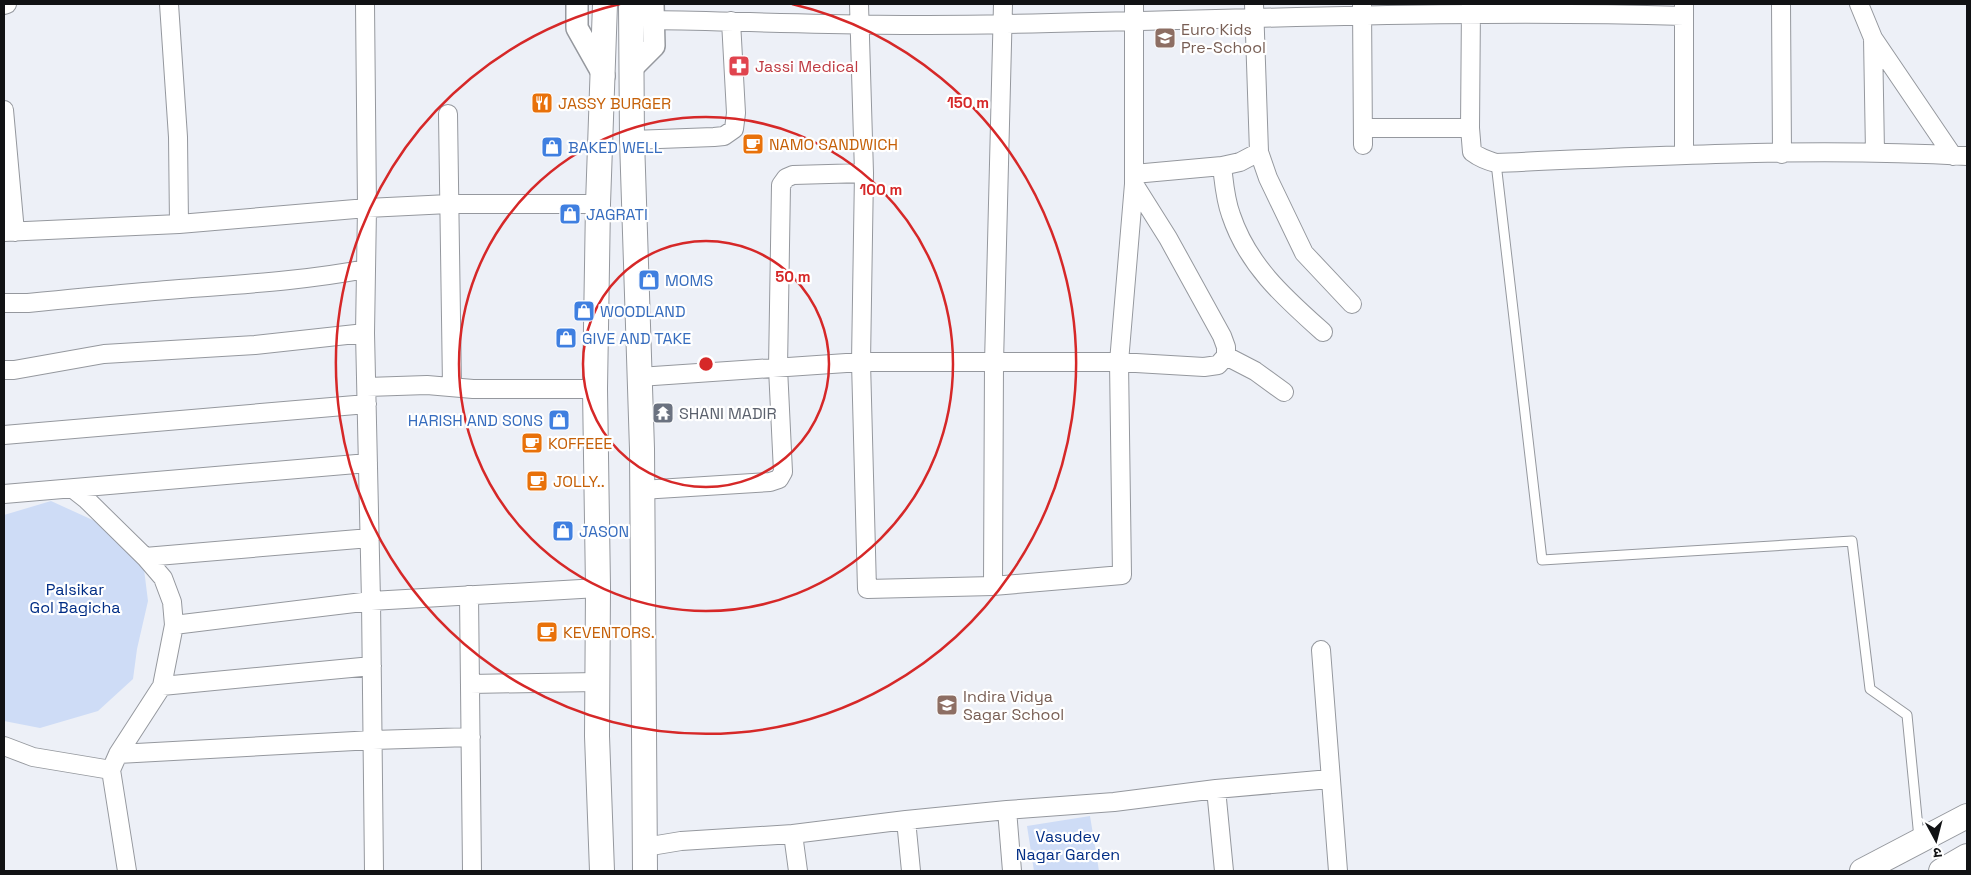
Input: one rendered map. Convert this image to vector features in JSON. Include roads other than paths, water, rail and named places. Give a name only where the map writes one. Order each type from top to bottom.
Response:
[{"type":"main road","points":[[602,871],[597,736],[598,588],[595,389],[598,204],[604,76],[605,4]]},
{"type":"main road","points":[[631,4],[632,140],[642,449],[645,871]]},
{"type":"main road","points":[[1862,871],[1967,816]]},
{"type":"main road","points":[[1941,871],[1967,856]]},
{"type":"street","points":[[169,4],[178,137],[179,224]]},
{"type":"street","points":[[365,4],[367,208],[365,333],[370,538],[374,871]]},
{"type":"street","points":[[577,4],[577,28],[604,76]]},
{"type":"street","points":[[859,4],[864,173],[861,362],[867,589],[993,586],[1122,575],[1119,362],[1134,179],[1134,12]]},
{"type":"street","points":[[993,586],[994,363],[1003,4]]},
{"type":"street","points":[[1781,4],[1782,154]]},
{"type":"street","points":[[1859,4],[1873,38],[1960,156]]},
{"type":"street","points":[[631,69],[654,46],[653,12],[731,21],[860,25],[1003,24],[1134,12],[1578,8],[1684,10],[1684,155]]},
{"type":"street","points":[[1362,9],[1363,137],[1470,128]]},
{"type":"street","points":[[1471,9],[1470,128],[1472,152],[1480,158],[1496,163],[1684,155],[1875,152],[1960,156]]},
{"type":"street","points":[[1254,11],[1259,152],[1268,178],[1304,253],[1352,304]]},
{"type":"street","points":[[632,140],[724,136],[734,129],[736,113],[731,21]]},
{"type":"street","points":[[1873,38],[1875,152]]},
{"type":"street","points":[[4,110],[9,232],[179,224],[367,208],[449,204],[598,204]]},
{"type":"street","points":[[448,114],[452,386]]},
{"type":"street","points":[[1134,179],[1222,166],[1240,162],[1259,152]]},
{"type":"street","points":[[1222,166],[1226,199],[1231,215],[1250,254],[1276,290],[1323,332]]},
{"type":"street","points":[[641,490],[770,482],[780,479],[783,472],[778,368],[780,184],[786,178],[793,175],[864,173]]},
{"type":"street","points":[[639,377],[861,362],[1119,362],[1218,365],[1226,356],[1226,347],[1222,336],[1134,179]]},
{"type":"street","points":[[4,303],[28,303],[208,286],[254,284],[325,277],[366,269]]},
{"type":"street","points":[[4,370],[14,370],[104,354],[255,345],[365,333]]},
{"type":"street","points":[[1226,356],[1255,371],[1284,392]]},
{"type":"street","points":[[4,435],[452,386],[473,389],[595,389]]},
{"type":"street","points":[[4,494],[368,464]]},
{"type":"street","points":[[73,489],[145,556],[163,578],[172,602],[174,625],[162,686],[118,754],[111,770],[127,871]]},
{"type":"street","points":[[145,556],[370,538]]},
{"type":"street","points":[[174,625],[371,601],[598,588]]},
{"type":"street","points":[[469,595],[472,871]]},
{"type":"street","points":[[1321,650],[1338,871]]},
{"type":"street","points":[[162,686],[372,666]]},
{"type":"street","points":[[470,684],[597,682]]},
{"type":"street","points":[[118,754],[373,740],[471,737]]},
{"type":"street","points":[[4,746],[33,757],[111,770]]},
{"type":"street","points":[[646,847],[681,841],[793,834],[906,820],[1114,802],[1330,779]]},
{"type":"street","points":[[1216,790],[1224,871]]},
{"type":"street","points":[[1007,810],[1012,871]]},
{"type":"street","points":[[906,820],[911,871]]},
{"type":"street","points":[[793,834],[798,871]]},
{"type":"lane","points":[[1496,163],[1542,560],[1852,541],[1870,689],[1907,715],[1919,841]]},
{"type":"place","name":"Euro Kids Pre-School","points":[[1165,38]]},
{"type":"place","name":"Jassi Medical","points":[[739,66]]},
{"type":"place","name":"JASSY BURGER","points":[[542,103]]},
{"type":"place","name":"NAMO SANDWICH","points":[[753,144]]},
{"type":"place","name":"BAKED WELL","points":[[552,147]]},
{"type":"place","name":"JAGRATI","points":[[570,214]]},
{"type":"place","name":"MOMS","points":[[649,280]]},
{"type":"place","name":"WOODLAND","points":[[584,311]]},
{"type":"place","name":"GIVE AND TAKE","points":[[566,338]]},
{"type":"place","name":"SHANI MADIR","points":[[663,413]]},
{"type":"place","name":"HARISH AND SONS","points":[[559,420]]},
{"type":"place","name":"KOFFEEE","points":[[532,443]]},
{"type":"place","name":"JOLLY..","points":[[537,481]]},
{"type":"place","name":"JASON","points":[[563,531]]},
{"type":"place","name":"KEVENTORS.","points":[[547,632]]},
{"type":"place","name":"Indira Vidya Sagar School","points":[[947,705]]},
{"type":"park label","name":"Palsikar Gol Bagicha","points":[[75,598]]},
{"type":"park label","name":"Vasudev Nagar Garden","points":[[1068,845]]}]
